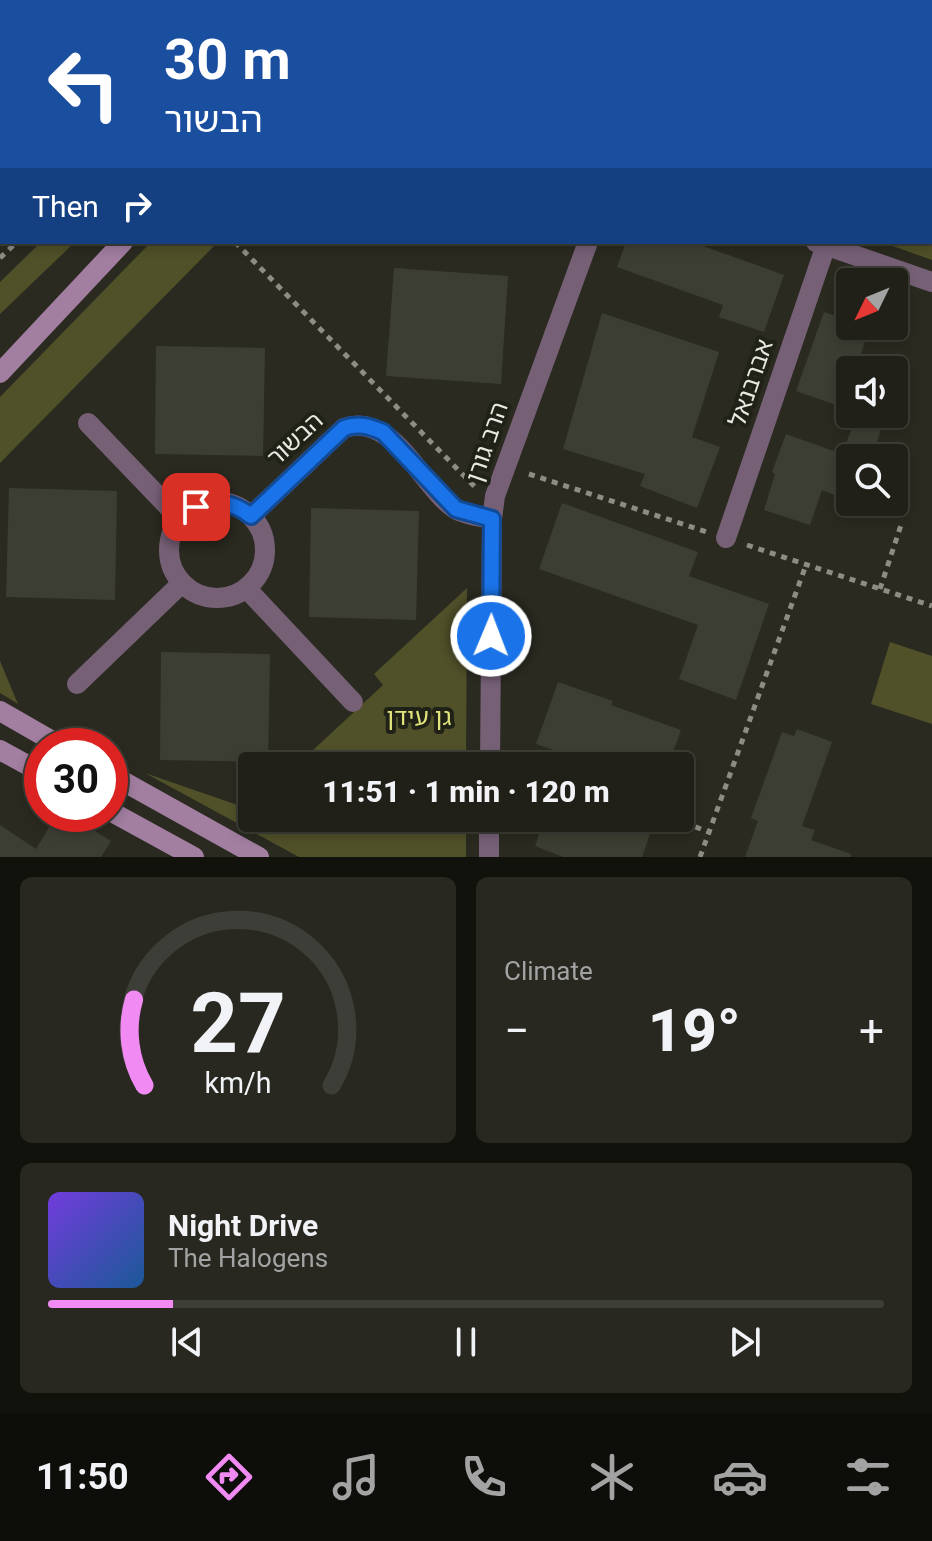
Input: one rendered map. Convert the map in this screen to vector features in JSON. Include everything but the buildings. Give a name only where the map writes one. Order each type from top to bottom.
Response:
[{"type":"street","points":[[0,373],[121,244]]},
{"type":"street","name":"הרב גורן","points":[[490,752],[492,519],[495,496],[587,244]]},
{"type":"street","points":[[821,244],[932,282]]},
{"type":"street","name":"אברבנאל","points":[[726,538],[821,244]]},
{"type":"street","points":[[0,363],[46,324]]},
{"type":"street","points":[[88,423],[180,519]]},
{"type":"street","name":"הבשור","points":[[251,516],[344,428],[365,425],[383,432],[456,509],[492,519]]},
{"type":"street","points":[[211,502],[226,503],[251,516],[261,531],[266,547],[264,564],[247,589],[229,598],[213,599],[196,594],[182,583],[169,557],[169,542],[180,519],[196,507],[211,502]]},
{"type":"street","points":[[77,684],[182,583]]},
{"type":"street","points":[[247,589],[353,702]]},
{"type":"street","points":[[0,711],[30,728]]},
{"type":"street","points":[[0,750],[24,763]]},
{"type":"street","points":[[128,784],[259,857]]},
{"type":"street","points":[[128,821],[194,857]]},
{"type":"street","points":[[489,832],[489,857]]},
{"type":"path","points":[[0,258],[15,244]]},
{"type":"path","points":[[237,244],[479,491],[495,496]]},
{"type":"path","points":[[880,589],[901,525]]},
{"type":"path","points":[[700,857],[806,564]]},
{"type":"path","points":[[694,826],[711,833]]},
{"type":"green space","points":[[39,244],[73,244],[0,314],[0,282]]},
{"type":"green space","points":[[149,244],[216,244],[0,463],[0,397]]},
{"type":"green space","points":[[887,244],[932,244],[932,260]]},
{"type":"green space","name":"גן עידן","points":[[467,588],[466,752],[311,752],[383,685],[374,674]]},
{"type":"green space","points":[[890,642],[932,656],[932,724],[871,704]]},
{"type":"green space","points":[[0,661],[18,704],[0,693]]},
{"type":"green space","points":[[145,773],[238,805],[238,824]]},
{"type":"green space","points":[[253,832],[466,832],[466,857],[299,857]]},
{"type":"route","points":[[196,507],[211,502],[226,503],[251,516],[344,428],[365,425],[374,428],[383,432],[456,509],[492,519],[491,636]]}]
